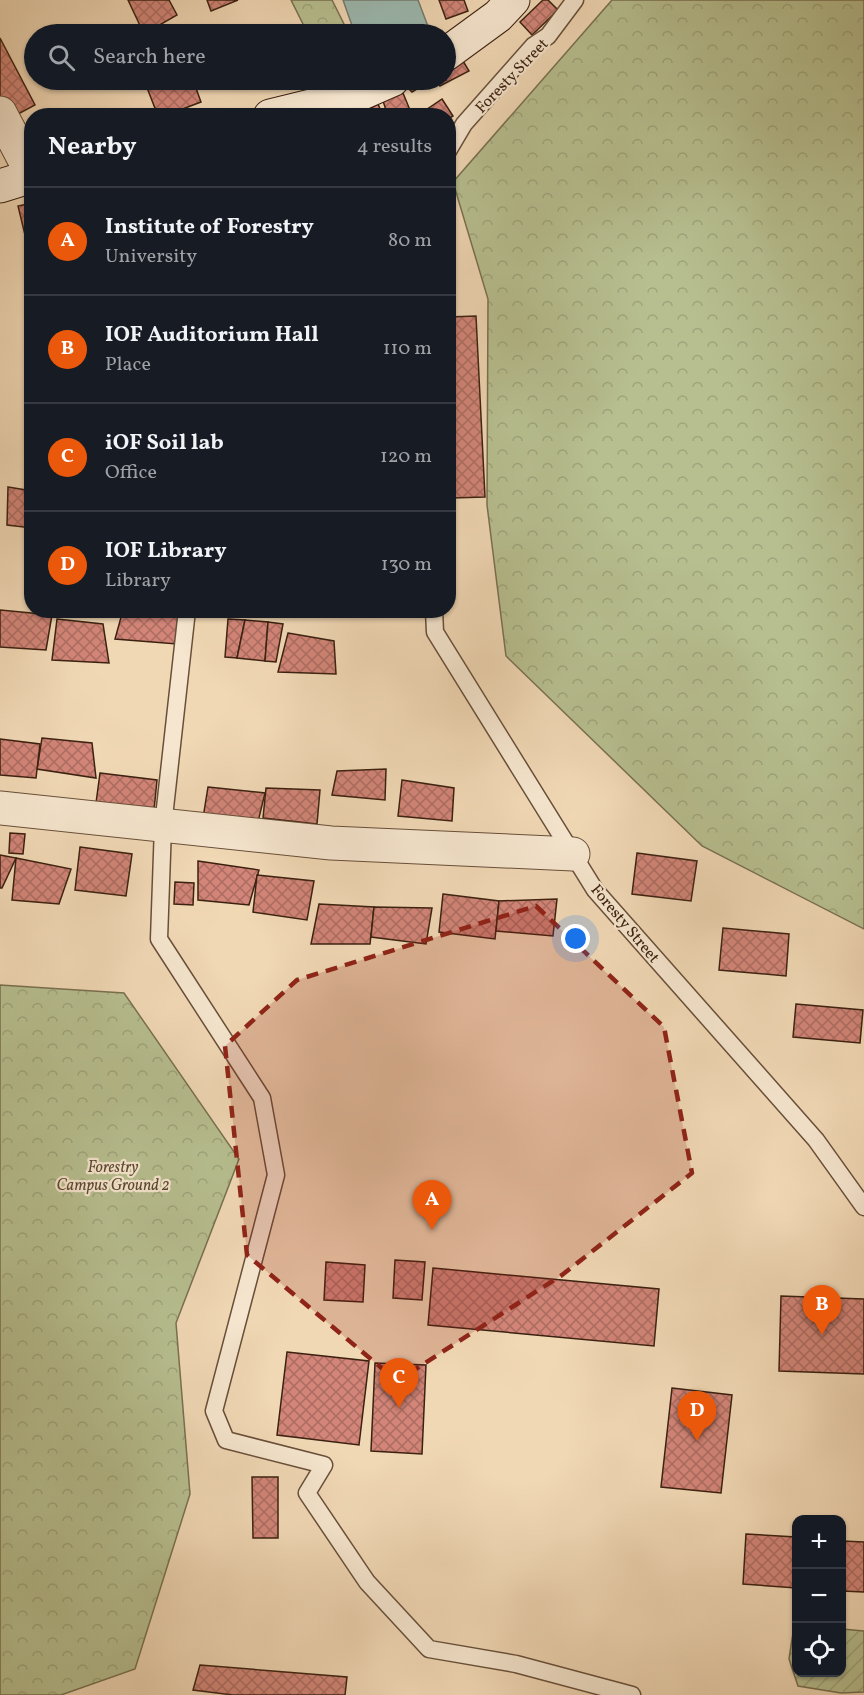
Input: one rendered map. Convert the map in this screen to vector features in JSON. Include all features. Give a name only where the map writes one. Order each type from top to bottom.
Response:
[{"type":"street","points":[[456,47],[498,16],[513,0]]},
{"type":"street","points":[[303,108],[369,90]]},
{"type":"street","points":[[0,113],[24,160]]},
{"type":"street","points":[[0,186],[24,178]]},
{"type":"street","points":[[0,808],[331,843],[573,854]]},
{"type":"lane","name":"Foresty Street","points":[[456,138],[464,124],[533,46],[548,36],[575,0]]},
{"type":"lane","points":[[187,618],[163,825],[159,939],[262,1098],[276,1175],[214,1411],[226,1440],[324,1465],[308,1492],[367,1582],[429,1649],[516,1664],[632,1695]]},
{"type":"lane","name":"Foresty Street","points":[[434,618],[435,632],[595,890],[816,1140],[864,1207]]},
{"type":"highlighted area","points":[[536,906],[664,1027],[692,1173],[562,1275],[397,1381],[247,1255],[225,1046],[297,980]]},
{"type":"green space","points":[[291,0],[332,0],[344,24],[303,24]]},
{"type":"green space","points":[[612,0],[864,0],[864,929],[702,846],[506,656],[487,505],[488,299],[456,192],[456,179]]},
{"type":"green space","name":"Forestry Campus Ground 2","points":[[0,985],[124,993],[239,1159],[176,1323],[190,1494],[135,1669],[61,1695],[0,1695]]},
{"type":"green space","points":[[846,1629],[864,1631],[864,1692],[841,1693],[798,1686],[795,1677],[846,1677]]},
{"type":"green space","points":[[792,1640],[792,1668],[789,1659]]},
{"type":"water","points":[[343,0],[418,0],[427,24],[351,24]]},
{"type":"building","points":[[128,0],[169,0],[177,15],[161,24],[139,24]]},
{"type":"building","points":[[207,0],[238,0],[211,11]]},
{"type":"building","points":[[439,0],[464,0],[468,11],[446,19]]},
{"type":"building","points":[[543,0],[548,0],[558,10],[532,35],[520,22]]},
{"type":"building","points":[[0,38],[24,84],[24,90],[27,90],[35,105],[24,108],[24,111],[7,120],[0,107]]},
{"type":"building","points":[[463,61],[469,71],[456,78],[456,65]]},
{"type":"building","points":[[148,90],[197,90],[201,102],[185,108],[155,108]]},
{"type":"building","points":[[403,93],[409,108],[385,108],[383,101]]},
{"type":"building","points":[[442,99],[448,108],[429,108]]},
{"type":"building","points":[[24,205],[24,231],[18,206]]},
{"type":"building","points":[[476,316],[485,497],[456,498],[456,317]]},
{"type":"building","points":[[8,487],[24,490],[24,527],[7,525]]},
{"type":"building","points":[[0,610],[24,612],[24,618],[51,618],[46,650],[0,647]]},
{"type":"building","points":[[121,618],[179,618],[177,644],[115,639]]},
{"type":"building","points":[[57,619],[103,624],[109,663],[52,660]]},
{"type":"building","points":[[228,619],[245,620],[237,658],[225,657]]},
{"type":"building","points":[[245,620],[268,622],[265,661],[237,658]]},
{"type":"building","points":[[268,622],[283,624],[276,662],[265,661]]},
{"type":"building","points":[[288,633],[334,641],[336,674],[278,672]]},
{"type":"building","points":[[42,738],[92,743],[96,778],[37,769]]},
{"type":"building","points":[[0,739],[40,744],[36,778],[0,775]]},
{"type":"building","points":[[386,769],[385,800],[332,795],[337,771]]},
{"type":"building","points":[[100,773],[157,780],[154,810],[96,803]]},
{"type":"building","points":[[402,780],[454,788],[452,821],[398,816]]},
{"type":"building","points":[[208,787],[265,793],[257,826],[203,818]]},
{"type":"building","points":[[266,788],[320,790],[317,824],[263,818]]},
{"type":"building","points":[[10,833],[25,834],[23,854],[9,853]]},
{"type":"building","points":[[80,847],[132,854],[126,896],[75,890]]},
{"type":"building","points":[[637,853],[697,861],[691,901],[632,894]]},
{"type":"building","points":[[0,855],[16,858],[2,888],[0,888]]},
{"type":"building","points":[[16,858],[71,869],[59,904],[12,900]]},
{"type":"building","points":[[198,861],[259,870],[249,905],[198,900]]},
{"type":"building","points":[[257,875],[314,881],[307,920],[253,912]]},
{"type":"building","points":[[175,882],[194,883],[193,905],[174,904]]},
{"type":"building","points":[[443,894],[499,901],[495,939],[439,932]]},
{"type":"building","points":[[557,899],[553,936],[496,931],[499,901]]},
{"type":"building","points":[[319,904],[374,907],[370,944],[311,944]]},
{"type":"building","points":[[374,907],[432,908],[426,944],[371,937]]},
{"type":"building","points":[[723,928],[789,934],[786,976],[719,970]]},
{"type":"building","points":[[796,1004],[863,1010],[860,1043],[793,1037]]},
{"type":"building","points":[[395,1260],[425,1262],[422,1300],[393,1298]]},
{"type":"building","points":[[326,1262],[365,1265],[363,1302],[324,1300]]},
{"type":"building","points":[[433,1268],[659,1289],[654,1346],[428,1325]]},
{"type":"building","points":[[781,1296],[864,1299],[864,1374],[779,1371]]},
{"type":"building","points":[[287,1352],[369,1361],[359,1445],[277,1435]]},
{"type":"building","points":[[375,1363],[426,1365],[422,1454],[371,1451]]},
{"type":"building","points":[[672,1388],[732,1395],[721,1493],[661,1487]]},
{"type":"building","points":[[252,1477],[278,1477],[278,1538],[253,1538]]},
{"type":"building","points":[[746,1534],[792,1537],[792,1588],[743,1584]]},
{"type":"building","points":[[846,1541],[864,1542],[864,1592],[846,1591]]},
{"type":"building","points":[[200,1665],[347,1677],[345,1695],[233,1695],[193,1690]]},
{"type":"place","name":"Institute of Forestry","points":[[432,1230]]},
{"type":"place","name":"IOF Auditorium Hall","points":[[822,1335]]},
{"type":"place","name":"iOF Soil lab","points":[[399,1408]]},
{"type":"place","name":"IOF Library","points":[[697,1441]]}]
